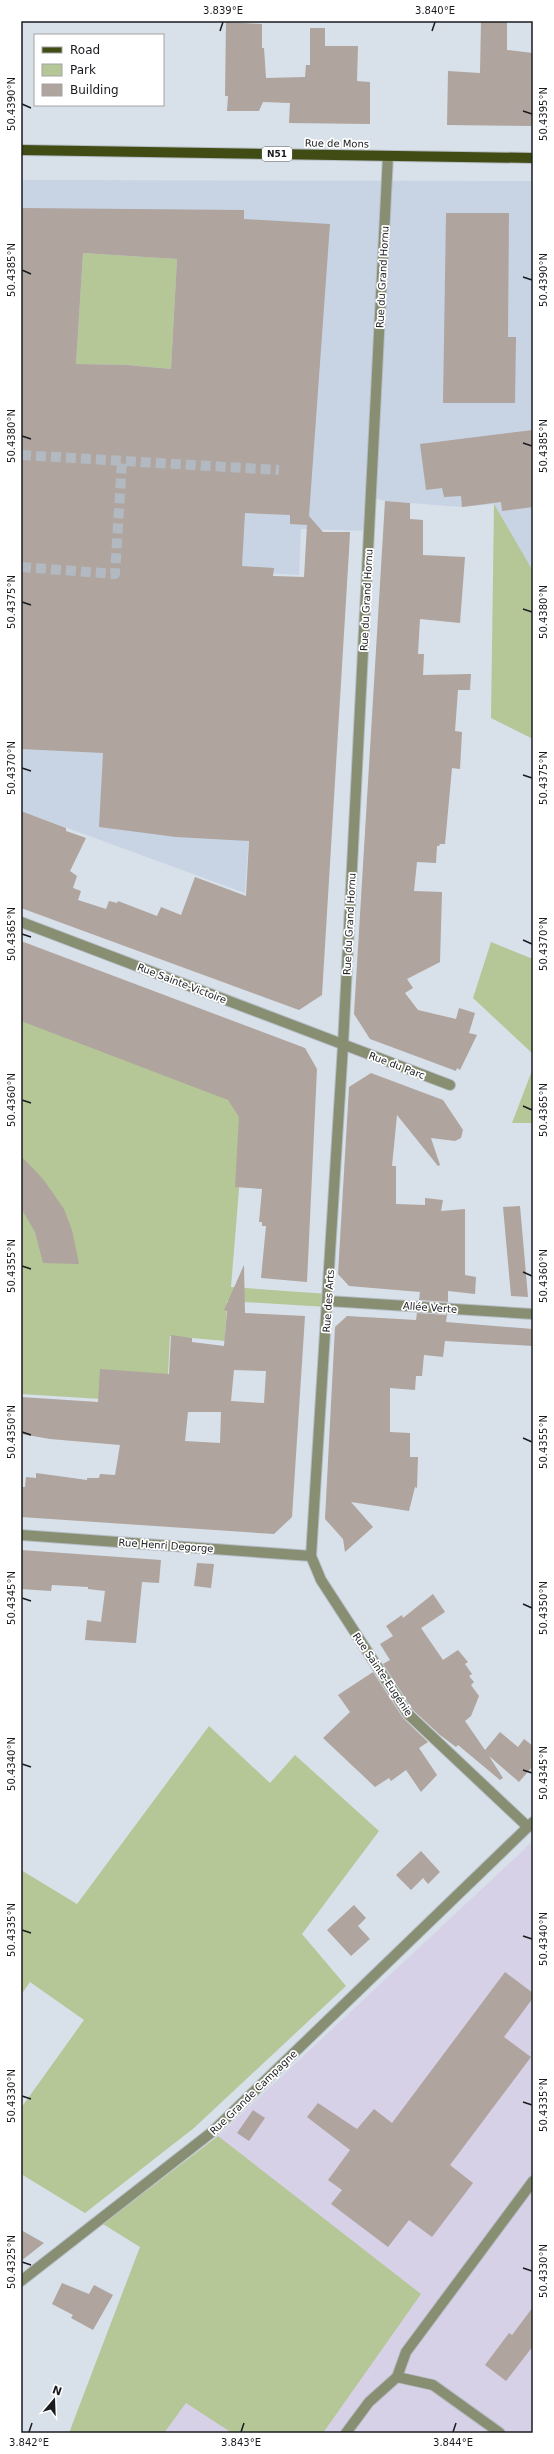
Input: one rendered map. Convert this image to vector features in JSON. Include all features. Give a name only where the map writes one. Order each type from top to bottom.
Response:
[{"type":"main road","name":"Rue de Mons","points":[[21,150],[533,158]]},
{"type":"street","name":"Rue du Grand Hornu","points":[[343,1045],[388,156]]},
{"type":"street","name":"Rue Sainte-Victoire","points":[[21,922],[343,1045]]},
{"type":"street","name":"Rue du Parc","points":[[343,1045],[450,1085]]},
{"type":"street","name":"Rue des Arts","points":[[311,1556],[343,1045]]},
{"type":"street","name":"Allée Verte","points":[[328,1301],[533,1314]]},
{"type":"street","name":"Rue Henri Degorge","points":[[21,1535],[311,1556]]},
{"type":"street","name":"Rue Sainte-Eugénie","points":[[311,1556],[321,1580],[408,1714],[530,1825]]},
{"type":"street","name":"Rue Grande Campagne","points":[[21,2281],[212,2132],[530,1825]]},
{"type":"street","points":[[346,2433],[369,2402],[398,2377],[406,2352],[533,2181]]},
{"type":"street","points":[[398,2377],[432,2385],[500,2433]]},
{"type":"shaded area","points":[[21,180],[533,181],[533,571],[493,504],[461,507],[385,501],[371,497],[369,531],[301,529],[299,575],[267,573],[245,893],[21,811]]},
{"type":"shaded area","points":[[533,1841],[533,2433],[69,2433],[140,2247],[103,2224],[218,2136]]},
{"type":"green space","points":[[83,253],[177,259],[171,369],[127,365],[76,364]]},
{"type":"green space","points":[[494,504],[533,571],[533,739],[491,718]]},
{"type":"green space","points":[[491,942],[533,959],[533,1054],[473,998]]},
{"type":"green space","points":[[21,1019],[223,1095],[245,1116],[231,1287],[328,1294],[327,1307],[227,1301],[225,1341],[170,1336],[168,1374],[101,1399],[21,1394]]},
{"type":"green space","points":[[533,1068],[533,1123],[512,1123]]},
{"type":"green space","points":[[209,1726],[270,1783],[295,1755],[379,1831],[302,1934],[346,1986],[194,2128],[85,2213],[21,2174],[21,2108],[84,2020],[30,1982],[21,1995],[21,1870],[77,1904]]},
{"type":"green space","points":[[218,2136],[421,2294],[323,2433],[232,2433],[186,2403],[164,2433],[69,2433],[140,2247],[103,2224]]},
{"type":"building","points":[[481,21],[507,21],[507,50],[533,53],[533,126],[447,125],[448,71],[480,73]]},
{"type":"building","points":[[226,22],[262,24],[262,48],[264,48],[266,78],[305,77],[306,65],[310,65],[310,28],[325,28],[325,46],[358,46],[357,81],[370,82],[370,124],[289,123],[290,103],[263,102],[259,111],[227,111],[228,96],[225,96]]},
{"type":"building","points":[[21,208],[244,210],[244,219],[330,224],[309,516],[323,532],[350,532],[322,995],[299,1010],[21,908],[21,811],[66,828],[66,831],[86,838],[70,871],[77,876],[73,888],[81,891],[78,900],[106,909],[109,901],[117,903],[118,901],[157,916],[161,907],[181,915],[195,877],[246,896],[249,841],[176,837],[99,827],[103,753],[21,749]],"holes":[[[83,253],[177,259],[171,369],[127,365],[76,364]],[[245,513],[290,515],[290,524],[307,525],[304,577],[273,576],[274,568],[242,566]]]},
{"type":"building","points":[[446,213],[509,213],[508,337],[516,337],[515,403],[443,403]]},
{"type":"building","points":[[533,430],[533,507],[502,511],[501,502],[462,507],[461,496],[444,497],[442,488],[426,490],[420,444]]},
{"type":"building","points":[[385,501],[410,503],[410,519],[423,520],[423,555],[465,557],[460,623],[420,619],[418,654],[424,654],[423,675],[471,674],[470,690],[458,690],[455,731],[462,732],[460,769],[452,768],[445,844],[440,844],[437,846],[436,863],[417,862],[414,891],[442,892],[440,962],[407,979],[413,988],[405,993],[418,1010],[456,1019],[459,1008],[475,1013],[469,1033],[477,1035],[460,1070],[457,1068],[456,1071],[370,1039],[354,1014]]},
{"type":"building","points":[[21,941],[305,1048],[317,1069],[307,1282],[261,1278],[266,1226],[262,1226],[262,1222],[259,1222],[262,1189],[235,1187],[239,1117],[228,1100],[21,1021]]},
{"type":"building","points":[[371,1073],[443,1100],[463,1130],[461,1138],[455,1141],[431,1138],[440,1165],[438,1166],[397,1115],[392,1166],[396,1166],[396,1204],[425,1205],[425,1198],[443,1200],[441,1211],[465,1209],[465,1275],[476,1277],[475,1294],[448,1291],[448,1302],[419,1300],[420,1292],[349,1286],[338,1274],[349,1087]]},
{"type":"building","points":[[21,1156],[43,1179],[64,1209],[72,1230],[79,1264],[43,1263],[35,1232],[21,1208]]},
{"type":"building","points":[[520,1206],[528,1297],[511,1296],[503,1207]]},
{"type":"building","points":[[244,1265],[245,1313],[305,1316],[292,1517],[274,1534],[21,1517],[21,1487],[25,1487],[26,1477],[36,1478],[36,1473],[87,1480],[87,1478],[99,1478],[100,1474],[115,1475],[120,1445],[50,1439],[21,1434],[21,1397],[98,1402],[100,1369],[169,1374],[171,1335],[192,1338],[192,1342],[224,1346],[227,1311],[224,1310]],"holes":[[[234,1370],[266,1371],[264,1403],[231,1401]],[[188,1412],[221,1412],[220,1443],[185,1441]]]},
{"type":"building","points":[[417,1313],[447,1315],[446,1322],[533,1329],[533,1346],[445,1341],[443,1357],[424,1355],[422,1376],[416,1376],[415,1390],[390,1388],[390,1432],[410,1433],[410,1457],[418,1457],[417,1488],[415,1487],[409,1511],[351,1502],[373,1527],[345,1552],[343,1539],[325,1519],[335,1327],[347,1316],[416,1320]]},
{"type":"building","points":[[21,1550],[161,1560],[159,1583],[142,1582],[136,1643],[85,1640],[87,1620],[101,1622],[105,1591],[88,1589],[88,1587],[52,1585],[51,1591],[21,1589]]},
{"type":"building","points":[[197,1563],[214,1564],[211,1588],[194,1586]]},
{"type":"building","points":[[433,1594],[445,1612],[421,1628],[443,1660],[458,1650],[468,1662],[465,1664],[472,1674],[469,1676],[474,1682],[471,1685],[479,1696],[471,1716],[465,1721],[485,1750],[500,1732],[518,1747],[524,1739],[533,1746],[533,1766],[519,1782],[489,1756],[503,1778],[500,1780],[458,1745],[456,1747],[440,1735],[413,1710],[383,1664],[390,1660],[380,1644],[393,1636],[386,1626],[402,1615],[403,1618]]},
{"type":"building","points":[[373,1672],[403,1718],[428,1742],[419,1748],[437,1775],[421,1792],[406,1770],[391,1781],[389,1778],[375,1787],[323,1738],[350,1712],[338,1695]]},
{"type":"building","points":[[421,1851],[440,1872],[428,1884],[423,1878],[411,1890],[396,1875]]},
{"type":"building","points":[[354,1905],[366,1918],[358,1926],[370,1939],[351,1956],[327,1930]]},
{"type":"building","points":[[505,1972],[533,1993],[533,1998],[504,2037],[531,2057],[450,2165],[473,2183],[432,2237],[409,2220],[388,2247],[331,2204],[342,2190],[328,2180],[350,2150],[307,2117],[318,2103],[357,2129],[374,2109],[392,2123]]},
{"type":"building","points":[[253,2110],[265,2118],[249,2141],[237,2133]]},
{"type":"building","points":[[21,2230],[44,2243],[21,2261]]},
{"type":"building","points":[[62,2283],[89,2294],[94,2285],[113,2295],[93,2330],[71,2318],[73,2315],[52,2304]]},
{"type":"building","points":[[533,2307],[533,2346],[506,2381],[485,2365],[509,2333],[512,2335]]},
{"type":"tunnel","points":[[21,455],[279,470]]},
{"type":"tunnel","points":[[21,567],[115,574],[122,461]]}]
